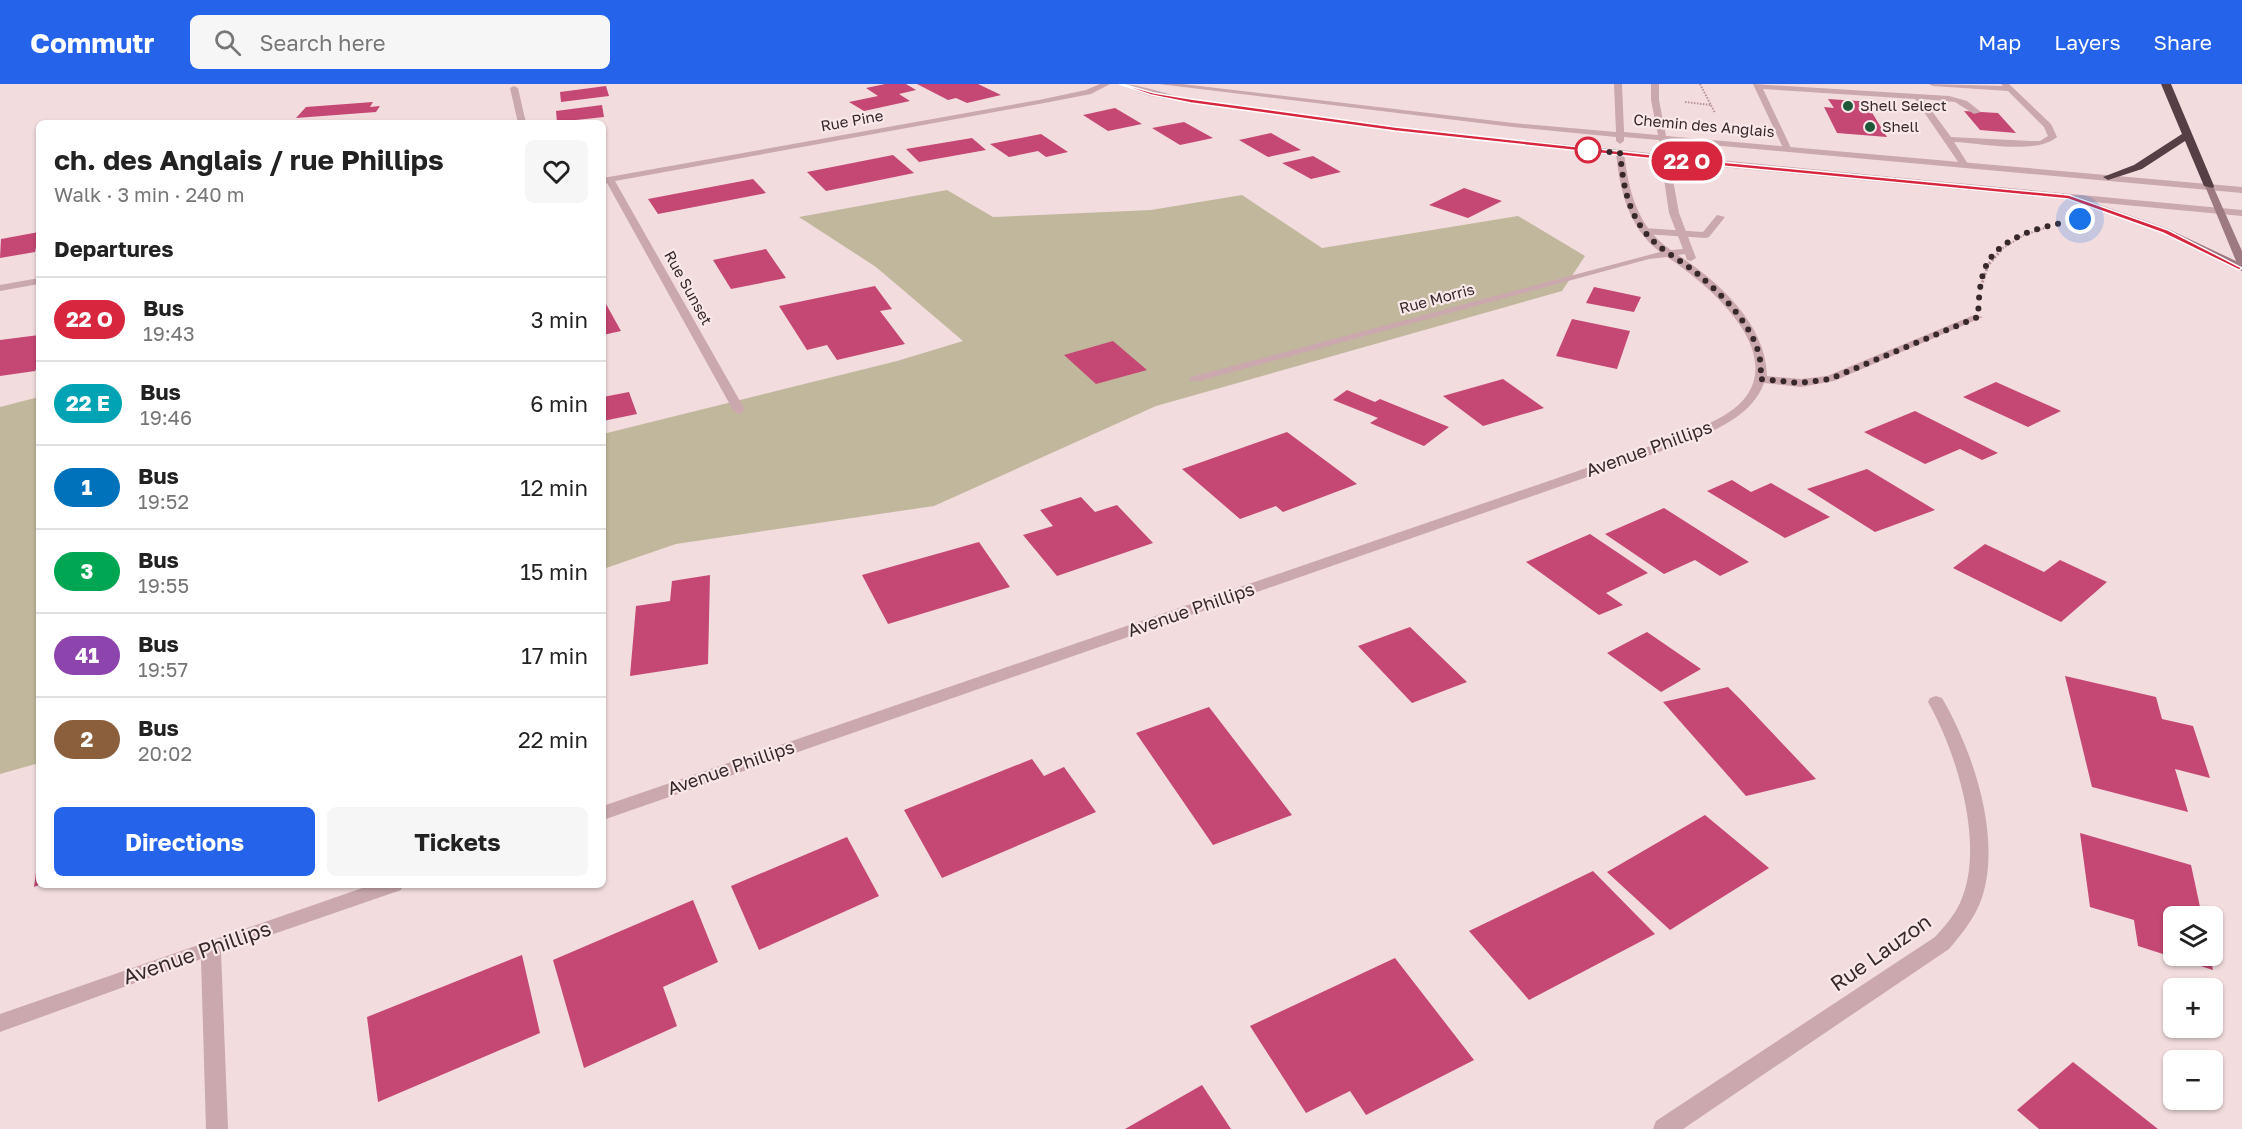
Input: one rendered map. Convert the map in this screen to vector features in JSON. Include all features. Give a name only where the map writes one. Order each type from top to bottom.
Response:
[{"type":"highway","points":[[2166,84],[2209,186]]},
{"type":"highway","points":[[2108,177],[2138,167],[2188,135]]},
{"type":"main road","points":[[2209,186],[2242,263]]},
{"type":"main road","points":[[2069,197],[2165,231],[2242,268]]},
{"type":"street","name":"Rue Pine","points":[[607,180],[1039,102],[1088,92],[1106,84]]},
{"type":"street","name":"Chemin des Anglais","points":[[1122,84],[1153,94],[1297,117],[1665,158],[2242,213]]},
{"type":"street","name":"Chemin des Anglais","points":[[1163,84],[1405,114],[2242,190]]},
{"type":"street","points":[[1618,84],[1620,153],[1628,203],[1644,231],[1666,252],[1701,276],[1750,332],[1761,357],[1760,379],[1800,383],[1830,379],[1978,317]]},
{"type":"street","points":[[1655,84],[1655,100],[1664,137],[1671,203],[1688,250],[1701,276]]},
{"type":"street","points":[[1933,84],[2008,87],[2048,126],[2054,137],[2042,143],[1948,139]]},
{"type":"street","points":[[1787,148],[1757,85],[1961,100],[1970,104],[1977,111]]},
{"type":"street","points":[[514,88],[521,120]]},
{"type":"street","points":[[1917,97],[1964,164]]},
{"type":"street","points":[[1992,131],[2002,143]]},
{"type":"street","name":"Rue Sunset","points":[[607,180],[739,410]]},
{"type":"street","points":[[1644,231],[1706,235],[1720,217]]},
{"type":"street","name":"Rue Morris","points":[[1195,379],[1666,252],[1688,250]]},
{"type":"street","points":[[0,288],[36,282]]},
{"type":"street","name":"Avenue Phillips","points":[[606,812],[1692,436],[1721,423],[1736,412],[1754,393],[1760,379]]},
{"type":"street","name":"Rue Lauzon","points":[[1664,1129],[1942,943],[1965,913],[1976,880],[1973,803],[1969,779],[1958,744],[1936,702]]},
{"type":"street","name":"Avenue Phillips","points":[[0,1023],[211,947],[385,888]]},
{"type":"street","points":[[211,947],[217,1129]]},
{"type":"path","points":[[1677,102],[1711,105]]},
{"type":"path","points":[[1978,317],[1980,286],[1989,260],[2001,247],[2052,226]]},
{"type":"shaded area","points":[[947,190],[993,217],[1151,210],[1242,195],[1322,248],[1518,216],[1585,256],[1562,291],[1156,406],[934,506],[676,544],[606,568],[606,433],[897,361],[963,341],[876,267],[799,217]]},
{"type":"shaded area","points":[[36,398],[36,764],[0,774],[0,407]]},
{"type":"building","points":[[885,84],[906,84],[916,90],[899,94],[910,101],[864,111],[849,102],[878,96],[866,88]]},
{"type":"building","points":[[917,84],[978,84],[1001,95],[967,103],[956,98],[948,100]]},
{"type":"building","points":[[606,86],[609,96],[561,102],[560,92]]},
{"type":"building","points":[[1828,99],[1888,103],[1894,112],[1871,111],[1887,137],[1837,133],[1824,107],[1834,108]]},
{"type":"building","points":[[373,102],[370,107],[380,106],[376,112],[296,118],[306,107]]},
{"type":"building","points":[[602,105],[604,117],[557,120],[556,111]]},
{"type":"building","points":[[1115,108],[1142,124],[1108,131],[1083,115]]},
{"type":"building","points":[[1964,111],[1998,113],[2016,133],[1980,130]]},
{"type":"building","points":[[1184,122],[1213,138],[1180,145],[1152,128]]},
{"type":"building","points":[[1271,133],[1301,150],[1268,157],[1239,140]]},
{"type":"building","points":[[1041,134],[1068,152],[1046,157],[1038,151],[1009,157],[990,144]]},
{"type":"building","points":[[972,138],[986,150],[919,162],[906,149]]},
{"type":"building","points":[[893,155],[914,173],[826,191],[807,172]]},
{"type":"building","points":[[1313,156],[1341,172],[1311,179],[1282,163]]},
{"type":"building","points":[[753,179],[766,193],[658,214],[648,199]]},
{"type":"building","points":[[1464,188],[1502,201],[1468,218],[1429,205]]},
{"type":"building","points":[[36,233],[35,252],[0,258],[1,239]]},
{"type":"building","points":[[766,249],[786,278],[731,289],[713,260]]},
{"type":"building","points":[[875,286],[892,309],[880,311],[905,344],[837,360],[827,345],[807,350],[779,306]]},
{"type":"building","points":[[1594,287],[1641,297],[1634,312],[1586,303]]},
{"type":"building","points":[[606,304],[621,331],[606,334]]},
{"type":"building","points":[[1572,319],[1630,331],[1617,369],[1556,356]]},
{"type":"building","points":[[36,335],[35,371],[0,376],[0,340]]},
{"type":"building","points":[[1113,341],[1147,370],[1096,384],[1064,355]]},
{"type":"building","points":[[1503,379],[1544,408],[1483,426],[1443,396]]},
{"type":"building","points":[[1996,382],[2061,411],[2028,427],[1963,397]]},
{"type":"building","points":[[1347,390],[1375,402],[1380,399],[1449,427],[1424,446],[1370,423],[1378,418],[1333,400]]},
{"type":"building","points":[[629,392],[637,414],[606,420],[606,396]]},
{"type":"building","points":[[1915,411],[1998,453],[1982,460],[1960,449],[1925,464],[1864,432]]},
{"type":"building","points":[[1287,432],[1357,484],[1283,512],[1276,506],[1240,519],[1182,469]]},
{"type":"building","points":[[1867,469],[1935,510],[1875,532],[1807,489]]},
{"type":"building","points":[[1732,480],[1751,492],[1771,483],[1830,517],[1785,538],[1707,491]]},
{"type":"building","points":[[1081,497],[1095,512],[1117,505],[1153,543],[1057,576],[1023,535],[1053,526],[1040,510]]},
{"type":"building","points":[[1664,508],[1749,562],[1720,576],[1695,560],[1664,574],[1605,534]]},
{"type":"building","points":[[1590,534],[1648,573],[1606,593],[1623,605],[1599,615],[1526,562]]},
{"type":"building","points":[[979,542],[1010,587],[888,624],[862,575]]},
{"type":"building","points":[[1985,544],[2044,572],[2060,560],[2107,582],[2061,622],[1953,568]]},
{"type":"building","points":[[710,575],[708,664],[630,676],[636,606],[670,601],[672,581]]},
{"type":"building","points":[[1410,627],[1467,682],[1412,703],[1358,646]]},
{"type":"building","points":[[1647,632],[1701,669],[1661,692],[1607,653]]},
{"type":"building","points":[[2065,676],[2156,697],[2162,719],[2193,726],[2210,778],[2175,769],[2188,812],[2092,787]]},
{"type":"building","points":[[1728,687],[1816,779],[1746,796],[1663,702]]},
{"type":"building","points":[[1209,707],[1292,815],[1213,845],[1136,733]]},
{"type":"building","points":[[1032,759],[1044,776],[1064,767],[1096,812],[942,878],[904,810]]},
{"type":"building","points":[[1705,815],[1769,868],[1670,930],[1607,872]]},
{"type":"building","points":[[2080,833],[2191,865],[2200,906],[2163,906],[2163,954],[2138,946],[2134,920],[2090,907]]},
{"type":"building","points":[[847,837],[879,896],[759,950],[731,886]]},
{"type":"building","points":[[1593,871],[1655,934],[1529,1000],[1469,931]]},
{"type":"building","points":[[693,900],[718,962],[663,987],[677,1026],[584,1068],[553,960]]},
{"type":"building","points":[[522,955],[540,1033],[378,1102],[367,1017]]},
{"type":"building","points":[[1395,958],[1474,1060],[1366,1115],[1350,1091],[1306,1113],[1250,1026]]},
{"type":"building","points":[[2200,966],[2212,966],[2213,970]]},
{"type":"building","points":[[2073,1062],[2158,1129],[2039,1129],[2017,1110]]},
{"type":"building","points":[[1202,1085],[1231,1129],[1125,1129]]},
{"type":"bus line","points":[[1122,84],[1153,94],[1191,101],[1395,129],[1701,162],[2069,197],[2165,231],[2242,268]]},
{"type":"place","name":"Shell Select","points":[[1848,106]]},
{"type":"place","name":"Shell","points":[[1870,127]]},
{"type":"route","points":[[1588,150],[1620,153],[1622,177],[1628,203],[1644,231],[1678,261],[1701,276],[1743,322],[1761,357],[1760,379],[1780,382],[1819,382],[1830,379],[1978,317],[1980,286],[1984,270],[1989,260],[2001,247],[2041,228],[2080,219]]}]
